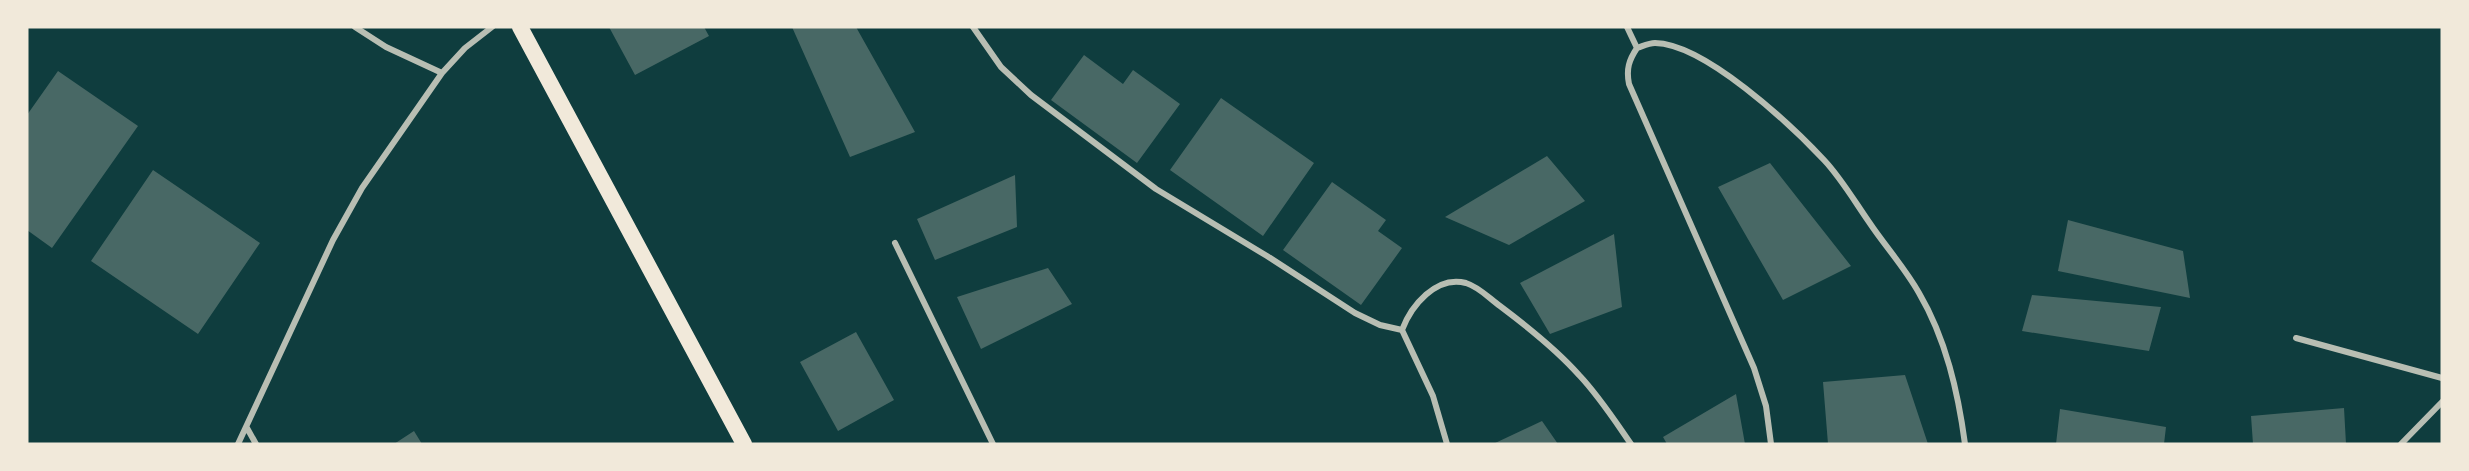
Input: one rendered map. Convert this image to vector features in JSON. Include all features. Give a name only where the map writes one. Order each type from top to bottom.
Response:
[{"type":"highway","points":[[520,27],[744,444]]},
{"type":"street","points":[[355,27],[386,47],[442,73]]},
{"type":"street","points":[[238,444],[339,230],[373,171],[442,73],[465,48],[492,27]]},
{"type":"street","points":[[973,27],[1001,67],[1031,94],[1100,149],[1156,189],[1267,256],[1355,313],[1380,325],[1402,330]]},
{"type":"street","points":[[1627,27],[1637,48]]},
{"type":"street","points":[[1771,444],[1766,406],[1744,340],[1629,84],[1626,72],[1628,62],[1637,48],[1652,43],[1666,44],[1688,51],[1736,82],[1781,118],[1826,162],[1919,292],[1941,338],[1960,406],[1965,444]]},
{"type":"street","points":[[895,243],[993,444]]},
{"type":"street","points":[[1402,330],[1413,308],[1433,289],[1462,282],[1473,286],[1527,326],[1579,375],[1631,444]]},
{"type":"street","points":[[1402,330],[1433,396],[1447,444]]},
{"type":"street","points":[[2296,338],[2442,378]]},
{"type":"street","points":[[2401,444],[2442,402]]},
{"type":"street","points":[[247,428],[256,444]]},
{"type":"building","points":[[609,27],[704,27],[709,36],[635,75]]},
{"type":"building","points":[[792,27],[856,27],[915,132],[850,157]]},
{"type":"building","points":[[1084,55],[1123,84],[1133,70],[1180,104],[1137,163],[1051,100]]},
{"type":"building","points":[[58,71],[138,126],[52,248],[27,230],[27,115]]},
{"type":"building","points":[[1221,98],[1314,163],[1263,236],[1170,170]]},
{"type":"building","points":[[1547,156],[1585,201],[1509,245],[1445,217]]},
{"type":"building","points":[[1770,163],[1851,266],[1783,300],[1718,187]]},
{"type":"building","points":[[153,170],[260,243],[198,334],[91,261]]},
{"type":"building","points":[[1015,175],[1017,227],[935,260],[917,219]]},
{"type":"building","points":[[1332,182],[1386,220],[1378,231],[1402,248],[1361,305],[1283,250]]},
{"type":"building","points":[[2068,220],[2183,251],[2190,298],[2058,271]]},
{"type":"building","points":[[1614,234],[1622,307],[1550,334],[1520,283]]},
{"type":"building","points":[[1048,268],[1072,304],[981,349],[957,297]]},
{"type":"building","points":[[2032,295],[2161,307],[2149,351],[2022,331]]},
{"type":"building","points":[[856,332],[894,400],[838,431],[800,362]]},
{"type":"building","points":[[1905,375],[1928,444],[1828,444],[1823,382]]},
{"type":"building","points":[[1736,394],[1745,444],[1667,444],[1663,437]]},
{"type":"building","points":[[2344,408],[2346,444],[2253,444],[2251,416]]},
{"type":"building","points":[[2060,409],[2166,427],[2164,444],[2056,444]]},
{"type":"building","points":[[1542,421],[1558,444],[1493,444]]},
{"type":"building","points":[[414,431],[422,444],[394,444]]}]
